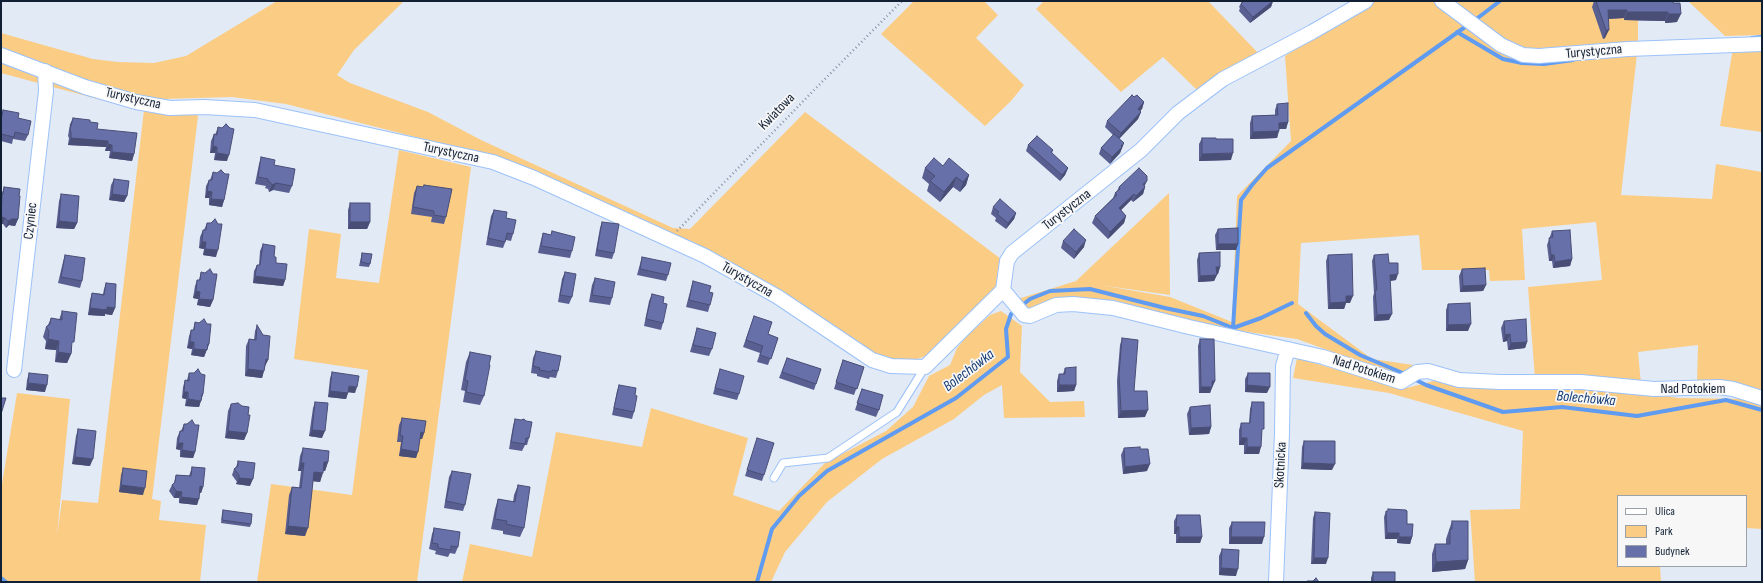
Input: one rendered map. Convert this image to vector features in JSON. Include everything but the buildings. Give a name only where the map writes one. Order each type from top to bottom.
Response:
[{"type":"street","name":"Turystyczna","points":[[1007,295],[1007,261],[1012,253],[1141,150],[1178,113],[1223,79],[1366,1]]},
{"type":"street","name":"Turystyczna","points":[[1442,1],[1501,45],[1523,55],[1539,56],[1628,49],[1762,44]]},
{"type":"street","name":"Turystyczna","points":[[1,55],[85,87],[136,102],[170,108],[204,107],[255,110],[493,162],[534,178],[705,256],[778,297],[872,360],[891,366],[925,367]]},
{"type":"street","name":"Czyniec","points":[[14,370],[46,91],[45,72]]},
{"type":"street","name":"Nad Potokiem","points":[[1007,295],[1024,315],[1030,316],[1056,305],[1073,304],[1113,308],[1189,327],[1323,357],[1401,382],[1417,372],[1424,371],[1459,380],[1500,382],[1581,382],[1654,389],[1719,387],[1733,389],[1762,398]]},
{"type":"street","points":[[925,367],[1007,295]]},
{"type":"street","name":"Skotnicka","points":[[1276,582],[1283,366],[1288,349]]},
{"type":"lane","points":[[774,478],[783,463],[828,458],[897,412],[925,367]]},
{"type":"path","name":"Kwiatowa","points":[[669,240],[902,1]]},
{"type":"green space","points":[[277,1],[404,1],[354,50],[337,75],[350,83],[428,112],[481,140],[673,228],[690,229],[805,112],[1001,259],[1002,293],[973,315],[926,356],[905,363],[881,358],[760,282],[486,155],[286,104],[232,97],[163,99],[145,109],[191,111],[198,116],[152,499],[161,501],[159,520],[206,525],[200,582],[1,582],[1,490],[17,393],[70,399],[57,536],[62,500],[98,503],[144,110],[1,73],[1,33],[93,59],[118,62],[154,63],[186,56]]},
{"type":"green space","points":[[914,1],[984,1],[998,15],[976,38],[1024,85],[1011,101],[985,126],[881,34]]},
{"type":"green space","points":[[1044,1],[1208,1],[1261,56],[1197,90],[1163,57],[1121,92],[1036,9]]},
{"type":"green space","points":[[1372,1],[1433,1],[1460,22],[1449,1],[1638,1],[1638,43],[1537,51],[1500,51],[1637,54],[1621,195],[1712,199],[1716,164],[1762,172],[1762,390],[1756,388],[1697,384],[1698,345],[1638,352],[1641,384],[1535,379],[1528,287],[1602,280],[1596,222],[1522,229],[1525,280],[1490,281],[1489,270],[1422,270],[1419,235],[1301,243],[1298,304],[1372,359],[1420,366],[1399,376],[1297,339],[1241,331],[1087,298],[1056,298],[1029,312],[1018,299],[1076,281],[1169,193],[1170,295],[1100,285],[1170,297],[1232,322],[1237,196],[1291,141],[1285,56]]},
{"type":"green space","points":[[1688,1],[1762,1],[1762,35],[1725,36]]},
{"type":"green space","points":[[1733,48],[1762,48],[1762,132],[1720,126]]},
{"type":"green space","points":[[399,150],[471,167],[417,582],[257,582],[271,484],[352,495],[368,370],[294,359],[309,229],[341,234],[336,278],[379,283]]},
{"type":"green space","points":[[1001,311],[1022,326],[1020,372],[1050,402],[1084,401],[1085,417],[1004,418],[1002,385],[984,395],[954,419],[882,459],[827,502],[785,552],[771,582],[462,582],[470,544],[532,557],[556,432],[642,447],[651,408],[748,438],[733,495],[779,511],[825,463],[886,431],[913,407],[929,376],[950,365],[957,348],[968,335],[990,315]]},
{"type":"green space","points":[[1297,358],[1403,389],[1441,379],[1605,387],[1678,398],[1745,399],[1762,405],[1762,529],[1747,528],[1747,495],[1617,495],[1617,567],[1660,567],[1661,582],[1475,582],[1470,510],[1520,509],[1523,431],[1389,393],[1293,378]]},
{"type":"waterway","points":[[1475,20],[1500,1]]},
{"type":"waterway","points":[[1233,328],[1241,200],[1252,185],[1267,168],[1465,27]]},
{"type":"waterway","points":[[1457,32],[1503,59],[1522,63],[1544,64],[1573,60]]},
{"type":"waterway","points":[[1752,38],[1762,37]]},
{"type":"waterway","name":"Bolechówka","points":[[757,582],[772,529],[799,496],[827,471],[956,398],[1008,357],[1006,329],[1011,314],[1030,299],[1050,291],[1090,289],[1203,316],[1233,328],[1261,318],[1292,303]]},
{"type":"waterway","name":"Bolechówka","points":[[1306,313],[1316,326],[1325,334],[1360,355],[1405,374]]},
{"type":"waterway","name":"Bolechówka","points":[[1412,378],[1426,385],[1503,412],[1562,407],[1637,416],[1726,400],[1762,410]]},
{"type":"waterway","name":"Bolechówka","points":[[1,578],[6,582]]}]
